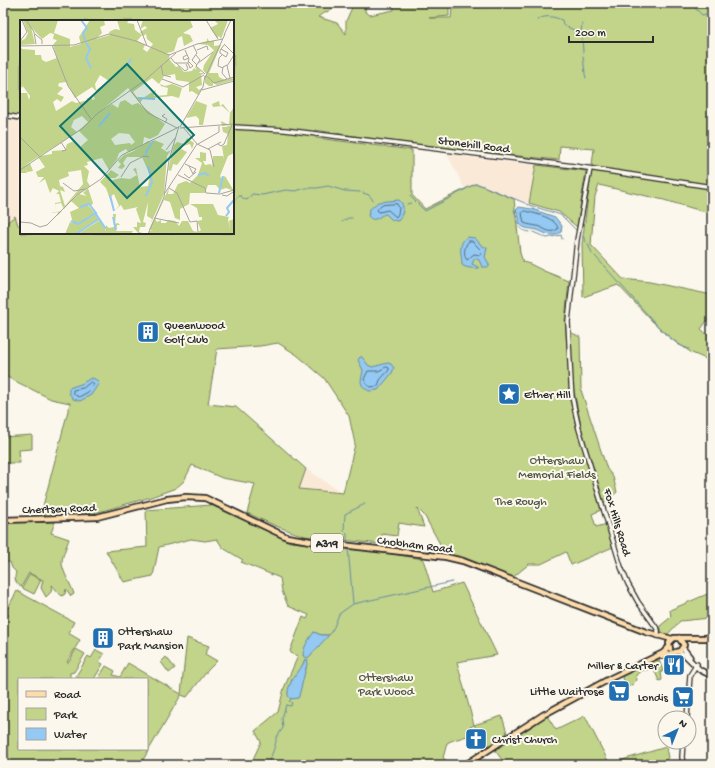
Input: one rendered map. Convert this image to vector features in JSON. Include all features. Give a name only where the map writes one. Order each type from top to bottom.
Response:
[{"type":"main road","name":"Chobham Road","points":[[186,497],[205,498],[287,537],[316,542],[446,557],[463,561],[660,636],[672,639],[712,638]]},
{"type":"main road","name":"Chertsey Road","points":[[3,520],[97,517],[167,499],[186,497]]},
{"type":"main road","name":"Chobham Road","points":[[660,636],[669,645],[680,649]]},
{"type":"main road","points":[[679,638],[680,649],[697,665],[712,676]]},
{"type":"main road","points":[[639,664],[680,649],[688,641],[712,638]]},
{"type":"main road","points":[[465,765],[536,719],[639,664],[664,653],[672,639]]},
{"type":"street","points":[[3,115],[20,118]]},
{"type":"street","name":"Stonehill Road","points":[[234,127],[286,130],[590,169],[712,187]]},
{"type":"street","name":"Fox Hills Road","points":[[590,169],[577,240],[568,322],[572,397],[579,429],[621,567],[638,602],[658,630],[660,636]]},
{"type":"street","points":[[688,710],[690,675],[697,665]]},
{"type":"street","points":[[682,750],[683,765]]},
{"type":"shaded area","points":[[3,118],[20,121],[20,226],[3,224]]},
{"type":"shaded area","points":[[447,154],[536,165],[529,203],[514,199],[478,184],[465,189]]},
{"type":"shaded area","points":[[306,469],[343,493],[298,489]]},
{"type":"green space","points":[[3,3],[297,3],[298,5],[304,6],[306,5],[305,3],[339,3],[334,8],[318,17],[337,23],[346,34],[346,21],[354,3],[366,3],[365,12],[370,15],[394,10],[393,3],[427,3],[428,5],[428,3],[449,3],[449,16],[429,18],[451,18],[452,9],[516,5],[517,3],[712,3],[712,214],[664,200],[599,185],[595,196],[591,245],[623,279],[650,282],[712,295],[712,318],[709,318],[701,329],[712,339],[712,363],[692,353],[673,340],[652,321],[618,285],[583,297],[582,244],[594,149],[560,146],[559,160],[374,139],[315,130],[316,138],[412,150],[412,195],[425,209],[475,184],[514,199],[520,253],[523,262],[569,281],[565,320],[571,396],[575,422],[601,510],[592,514],[596,527],[607,524],[613,547],[571,565],[566,552],[541,564],[529,564],[512,578],[445,553],[424,515],[417,508],[424,527],[399,523],[397,536],[382,534],[381,544],[304,536],[276,526],[247,513],[255,484],[222,478],[192,465],[184,481],[176,488],[151,497],[99,512],[42,516],[43,506],[70,403],[51,399],[3,375],[3,224],[15,216],[18,225],[20,226],[20,234],[234,234],[234,20],[20,20],[20,121],[3,117]],"holes":[[[278,343],[297,355],[324,378],[349,416],[355,444],[343,493],[299,489],[306,469],[236,407],[208,404],[217,349],[260,346]]]},
{"type":"green space","points":[[536,165],[586,171],[577,227],[559,212],[529,203]]},
{"type":"green space","points":[[570,332],[580,337],[581,390],[607,469],[613,477],[617,492],[604,503],[581,426],[573,386]]},
{"type":"green space","points":[[32,435],[32,449],[19,450],[20,463],[4,463],[3,437]]},
{"type":"green space","name":"Ottershaw Park Wood","points":[[211,505],[290,542],[362,549],[423,559],[433,592],[462,583],[497,655],[457,662],[474,725],[470,727],[473,732],[467,736],[447,743],[443,758],[447,761],[441,765],[246,765],[253,759],[261,742],[255,731],[278,712],[284,688],[298,656],[292,654],[290,651],[303,617],[307,619],[309,615],[288,606],[282,591],[280,578],[241,562],[243,560],[223,548],[217,539],[205,541],[191,539],[159,547],[153,576],[124,582],[106,551],[147,547],[146,510]],"holes":[[[314,632],[321,635],[328,635],[310,656]],[[305,659],[307,660],[306,669],[298,698],[288,693],[292,679],[301,669]]]},
{"type":"green space","points":[[55,522],[51,533],[69,539],[63,555],[62,564],[74,594],[71,596],[66,589],[65,594],[62,596],[52,585],[51,592],[46,597],[41,588],[43,580],[29,573],[21,587],[17,584],[15,577],[16,572],[12,568],[10,562],[6,562],[3,567],[3,523]]},
{"type":"green space","points":[[30,574],[41,580],[34,594],[22,588]]},
{"type":"green space","points":[[17,591],[74,622],[68,633],[80,640],[67,662],[69,662],[76,649],[85,654],[74,672],[70,673],[70,678],[18,678],[18,750],[148,750],[148,678],[99,678],[106,666],[115,671],[113,675],[120,677],[128,663],[181,694],[187,638],[209,646],[205,654],[217,661],[187,697],[181,695],[140,765],[3,765],[3,616],[9,615],[5,613]]},
{"type":"green space","points":[[712,592],[712,617],[680,621],[667,635],[663,635],[660,626],[671,617],[670,610]]},
{"type":"green space","points":[[96,650],[104,654],[99,662],[103,664],[95,678],[79,678],[76,676],[88,656],[91,658]]},
{"type":"green space","points":[[166,657],[175,668],[169,673],[161,662]]},
{"type":"green space","points":[[659,660],[663,671],[661,672],[662,680],[659,681],[653,667],[647,670],[642,670],[636,675],[637,680],[628,687],[621,675],[646,663]]},
{"type":"green space","points":[[502,716],[507,733],[483,750],[487,745],[474,725]]},
{"type":"green space","points":[[547,716],[556,730],[585,716],[608,761],[612,763],[657,750],[667,750],[668,758],[663,762],[664,765],[498,765],[503,761],[494,749]]},
{"type":"water","points":[[399,200],[403,210],[398,221],[392,220],[386,214],[375,219],[368,216],[370,209],[378,202]]},
{"type":"water","points":[[519,207],[532,209],[555,217],[562,226],[561,232],[555,235],[549,235],[537,230],[523,227],[519,223],[519,217],[516,210]]},
{"type":"water","points":[[467,237],[475,238],[481,245],[487,248],[485,257],[489,267],[482,267],[479,260],[475,258],[472,264],[479,268],[470,268],[462,265],[461,246]]},
{"type":"water","points":[[362,357],[368,365],[372,367],[388,363],[394,368],[392,373],[378,390],[369,391],[363,386],[361,379],[363,370],[358,360]]},
{"type":"water","points":[[91,378],[95,379],[99,383],[91,395],[80,401],[73,399],[69,393],[69,388],[81,384]]},
{"type":"water","points":[[314,632],[321,635],[329,635],[308,658],[303,656],[303,653]]},
{"type":"water","points":[[305,659],[308,660],[299,696],[298,698],[291,699],[288,696],[289,686]]},
{"type":"waterway","points":[[690,3],[702,15],[712,13]]},
{"type":"waterway","points":[[537,20],[546,17],[562,20],[563,25],[580,33]]},
{"type":"waterway","points":[[581,33],[582,23]]},
{"type":"waterway","points":[[582,37],[583,52]]},
{"type":"waterway","points":[[583,56],[585,73]]},
{"type":"waterway","points":[[585,74],[586,78]]},
{"type":"waterway","points":[[453,196],[475,184],[478,184],[525,203]]},
{"type":"waterway","points":[[234,202],[238,196],[241,196],[247,200],[252,194],[262,195],[286,190],[296,191],[305,188],[328,186],[345,191],[360,192]]},
{"type":"waterway","points":[[363,193],[369,195],[373,200]]},
{"type":"waterway","points":[[410,196],[425,211],[452,197]]},
{"type":"waterway","points":[[407,204],[411,203]]},
{"type":"waterway","points":[[526,204],[561,215],[576,230]]},
{"type":"waterway","points":[[514,210],[519,227],[522,230],[529,232]]},
{"type":"waterway","points":[[342,222],[348,218],[352,218]]},
{"type":"waterway","points":[[533,232],[547,238],[561,235],[562,239]]},
{"type":"waterway","points":[[583,236],[586,242]]},
{"type":"waterway","points":[[588,244],[592,254]]},
{"type":"waterway","points":[[595,256],[665,334],[679,345],[689,349]]},
{"type":"waterway","points":[[347,543],[347,534],[344,531],[345,514],[365,504]]},
{"type":"waterway","points":[[348,548],[353,603]]},
{"type":"waterway","points":[[329,635],[339,614],[353,604],[452,582]]},
{"type":"waterway","points":[[266,765],[273,752],[276,738],[283,728],[282,718],[286,705],[291,706],[292,703],[289,701],[291,699]]},
{"type":"place","name":"Queenwood Golf Club","points":[[148,332]]},
{"type":"place","name":"Ether Hill","points":[[509,394]]},
{"type":"place","name":"Ottershaw Park Mansion","points":[[103,638]]},
{"type":"place","name":"Miller & Carter","points":[[674,665]]},
{"type":"place","name":"Little Waitrose","points":[[619,691]]},
{"type":"place","name":"Londis","points":[[683,697]]},
{"type":"place","name":"Christ Church","points":[[476,739]]},
{"type":"park label","name":"Ottershaw Memorial Fields","points":[[557,467]]},
{"type":"park label","name":"The Rough","points":[[521,501]]}]
